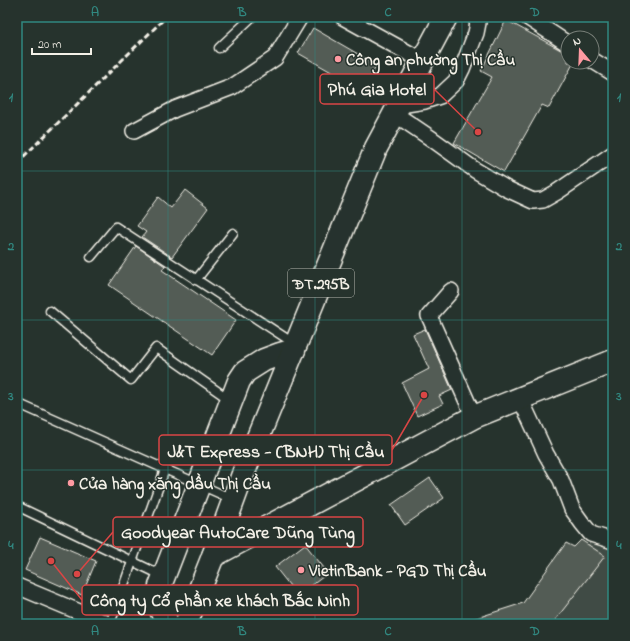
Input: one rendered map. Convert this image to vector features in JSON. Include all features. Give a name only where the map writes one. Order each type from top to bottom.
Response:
[{"type":"main road","name":"ĐT.295B","points":[[186,624],[213,556],[242,474],[376,148],[446,17]]},
{"type":"main road","points":[[168,624],[161,612],[158,595],[238,381],[245,372],[264,360],[295,347]]},
{"type":"main road","points":[[213,556],[474,417],[613,360]]},
{"type":"street","points":[[134,131],[175,110],[232,87],[275,58],[300,17]]},
{"type":"street","points":[[343,17],[423,61]]},
{"type":"street","points":[[397,109],[440,96],[456,81],[476,33],[478,23],[475,17]]},
{"type":"street","points":[[527,17],[560,39]]},
{"type":"street","points":[[600,65],[613,73]]},
{"type":"street","points":[[397,109],[432,138],[475,170],[507,190],[533,201],[543,200],[557,192],[613,154]]},
{"type":"street","points":[[451,291],[429,316],[474,417]]},
{"type":"street","points":[[520,398],[546,454],[561,480],[572,509],[591,534],[613,541]]},
{"type":"street","points":[[17,586],[109,624]]},
{"type":"lane","points":[[219,48],[252,17]]},
{"type":"lane","points":[[91,257],[116,227],[295,347]]},
{"type":"lane","points":[[196,280],[233,233]]},
{"type":"lane","points":[[50,311],[131,380],[156,348],[231,401]]},
{"type":"lane","points":[[17,405],[19,404],[233,499]]},
{"type":"lane","points":[[109,624],[165,469]]},
{"type":"lane","points":[[17,506],[164,576]]},
{"type":"shaded area","points":[[596,536],[613,542],[613,624],[521,624]]},
{"type":"building","points":[[506,20],[560,50],[560,70],[570,70],[549,108],[542,105],[504,172],[454,143],[492,77],[481,71]]},
{"type":"building","name":"Công an phường Thị Cầu","points":[[313,28],[377,65],[363,90],[298,53]]},
{"type":"building","points":[[185,190],[208,208],[172,257],[142,237],[146,232],[137,226],[158,197],[171,208]]},
{"type":"building","points":[[136,246],[165,266],[162,270],[236,320],[212,355],[109,285]]},
{"type":"building","points":[[425,329],[452,390],[439,396],[443,404],[417,416],[402,383],[429,369],[413,334]]},
{"type":"building","points":[[430,478],[444,498],[405,525],[391,505]]},
{"type":"building","points":[[40,537],[96,561],[82,595],[25,570]]},
{"type":"building","points":[[581,540],[605,556],[552,624],[467,624],[467,621],[523,603],[566,543],[574,547]]},
{"type":"building","name":"VietinBank - PGD Thị Cầu","points":[[305,544],[328,573],[298,596],[275,567]]},
{"type":"railway","points":[[17,163],[166,17]]},
{"type":"place","name":"Công an phường Thị Cầu","points":[[338,59]]},
{"type":"place","name":"Phú Gia Hotel","points":[[478,132]]},
{"type":"place","name":"J&T Express - (BNH) Thị Cầu","points":[[424,395]]},
{"type":"place","name":"Cửa hàng xăng dầu Thị Cầu","points":[[71,483]]},
{"type":"place","name":"Công ty Cổ phần xe khách Bắc Ninh","points":[[51,561]]},
{"type":"place","name":"VietinBank - PGD Thị Cầu","points":[[301,570]]},
{"type":"place","name":"Goodyear AutoCare Dũng Tùng","points":[[77,574]]}]
